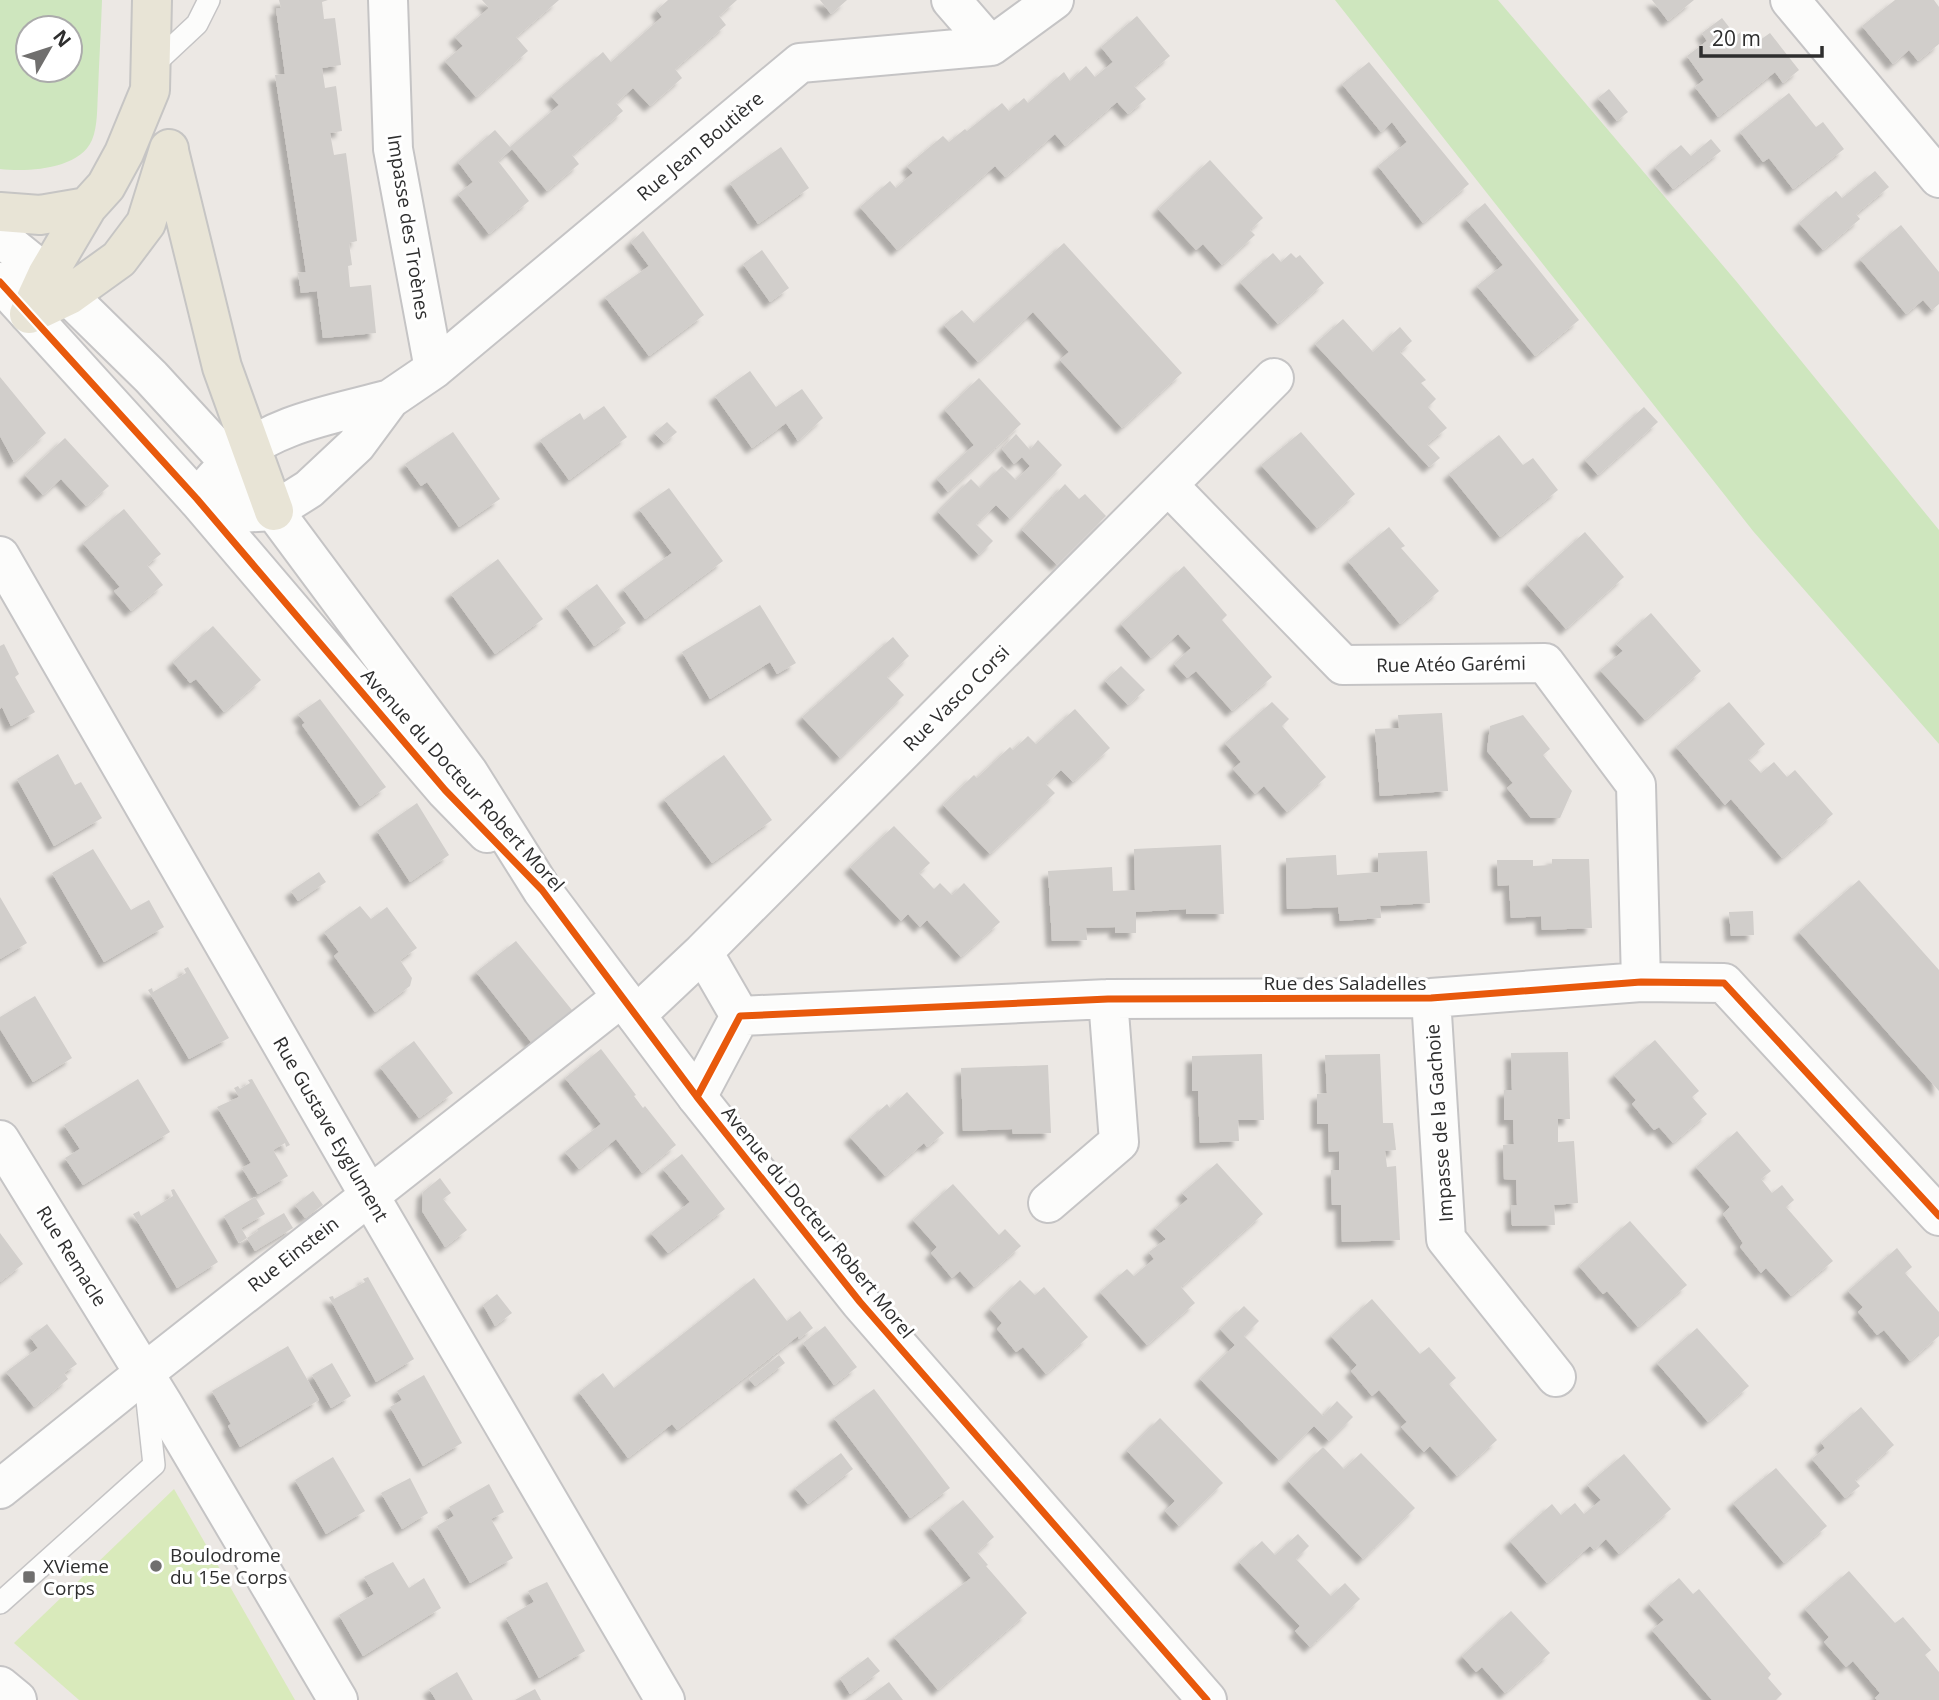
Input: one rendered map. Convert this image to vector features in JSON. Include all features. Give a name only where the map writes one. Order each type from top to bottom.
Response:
[{"type":"main road","points":[[152,0],[151,79],[222,368],[240,455],[274,511]]},
{"type":"main road","points":[[58,285],[87,207],[106,186],[124,153],[151,79]]},
{"type":"main road","points":[[29,314],[58,285],[119,259],[146,223],[169,150]]},
{"type":"main road","points":[[0,212],[40,215],[87,207]]},
{"type":"street","name":"Impasse des Troènes","points":[[388,0],[393,149],[433,369]]},
{"type":"street","points":[[951,0],[991,46],[1054,0]]},
{"type":"street","points":[[1790,0],[1933,160]]},
{"type":"street","name":"Rue Jean Boutière","points":[[390,399],[296,424],[240,455],[197,499],[240,513],[274,511],[309,489],[356,445],[390,399],[433,369],[800,63],[991,46]]},
{"type":"street","points":[[0,237],[58,285],[151,377],[240,455]]},
{"type":"street","name":"Avenue du Docteur Robert Morel","points":[[0,282],[197,499],[426,742],[468,772],[542,890],[697,1097],[860,1302],[1207,1700]]},
{"type":"street","name":"Rue Vasco Corsi","points":[[629,1006],[703,952],[1274,378]]},
{"type":"street","name":"Rue Atéo Garémi","points":[[1168,485],[1343,665],[1545,663],[1636,785],[1641,982]]},
{"type":"street","name":"Avenue du Docteur Robert Morel","points":[[274,511],[426,742]]},
{"type":"street","name":"Rue Gustave Eyglument","points":[[0,556],[369,1195],[666,1700]]},
{"type":"street","points":[[697,1097],[740,1016],[703,952]]},
{"type":"street","name":"Rue des Saladelles","points":[[740,1016],[1108,999],[1431,998],[1641,982],[1724,983],[1939,1216]]},
{"type":"street","name":"Impasse de la Gachoie","points":[[1431,998],[1446,1239],[1556,1377]]},
{"type":"street","points":[[1048,1203],[1119,1142],[1108,999]]},
{"type":"street","name":"Rue Einstein","points":[[0,1489],[369,1195],[629,1006]]},
{"type":"street","name":"Rue Remacle","points":[[0,1140],[144,1373],[338,1700]]},
{"type":"street","points":[[0,1686],[17,1700]]},
{"type":"lane","points":[[151,79],[197,24],[209,0]]},
{"type":"lane","points":[[0,1603],[154,1465],[144,1373]]},
{"type":"green space","points":[[0,0],[102,0],[97,116],[92,140],[76,158],[51,167],[0,169]]},
{"type":"green space","points":[[1335,0],[1498,0],[1736,281],[1939,530],[1939,744],[1753,531]]},
{"type":"green space","name":"Boulodrome du 15e Corps","points":[[174,1489],[295,1700],[79,1700],[14,1643]]},
{"type":"building","points":[[279,0],[328,0],[322,2],[324,19],[335,18],[341,65],[322,68],[325,88],[336,86],[342,131],[330,133],[334,155],[346,153],[352,198],[357,241],[349,243],[352,265],[348,266],[350,287],[371,285],[376,333],[323,338],[317,291],[301,293],[298,273],[306,272],[275,75],[285,74],[276,9],[281,8]]},
{"type":"building","points":[[482,0],[559,0],[516,37],[528,51],[476,97],[445,61],[463,46],[455,37],[489,8]]},
{"type":"building","points":[[668,0],[737,0],[719,16],[726,25],[675,69],[682,78],[650,106],[633,88],[616,103],[623,111],[572,155],[579,164],[547,191],[512,149],[498,161],[529,201],[489,234],[458,194],[473,182],[458,162],[495,130],[510,147],[559,105],[551,96],[603,52],[611,62],[662,17],[657,10]]},
{"type":"building","points":[[820,0],[847,0],[831,14]]},
{"type":"building","points":[[1652,0],[1694,0],[1668,21]]},
{"type":"building","points":[[1895,0],[1934,0],[1939,7],[1939,44],[1918,61],[1909,50],[1893,64],[1862,26]]},
{"type":"building","points":[[1137,16],[1170,56],[1134,86],[1146,99],[1128,114],[1117,102],[1065,146],[1055,134],[1005,177],[995,166],[897,250],[860,207],[890,181],[896,188],[913,173],[907,166],[943,136],[949,142],[1002,103],[1009,111],[1024,98],[1028,103],[1064,72],[1070,81],[1086,66],[1095,77],[1113,62],[1101,47]]},
{"type":"building","points":[[1722,18],[1736,36],[1742,31],[1753,45],[1770,33],[1799,70],[1783,83],[1775,72],[1718,117],[1695,87],[1704,80],[1687,56],[1707,41],[1702,33]]},
{"type":"building","points":[[1369,62],[1469,184],[1423,223],[1378,166],[1407,142],[1392,122],[1381,132],[1342,84]]},
{"type":"building","points":[[1609,89],[1628,112],[1617,121],[1598,98]]},
{"type":"building","points":[[1789,93],[1816,127],[1823,122],[1844,149],[1793,189],[1769,158],[1763,162],[1740,132]]},
{"type":"building","points":[[1711,139],[1721,151],[1673,189],[1655,167],[1681,145],[1691,156]]},
{"type":"building","points":[[781,147],[809,188],[758,224],[730,183]]},
{"type":"building","points":[[1210,160],[1263,218],[1250,230],[1255,235],[1222,265],[1203,244],[1196,250],[1158,209]]},
{"type":"building","points":[[1875,171],[1889,187],[1856,214],[1860,219],[1823,250],[1799,223],[1836,191],[1842,198]]},
{"type":"building","points":[[1485,203],[1579,320],[1535,356],[1477,286],[1503,265],[1466,219]]},
{"type":"building","points":[[1901,225],[1939,272],[1939,304],[1932,310],[1923,300],[1906,314],[1860,259]]},
{"type":"building","points":[[643,231],[704,315],[649,356],[605,297],[649,266],[631,242]]},
{"type":"building","points":[[1064,243],[1182,373],[1122,428],[1060,360],[1069,352],[1033,312],[978,362],[944,325],[962,310],[974,323]]},
{"type":"building","points":[[762,250],[789,288],[770,302],[743,264]]},
{"type":"building","points":[[1273,253],[1281,262],[1291,253],[1296,258],[1300,255],[1324,283],[1278,324],[1240,282]]},
{"type":"building","points":[[1343,319],[1373,352],[1400,327],[1412,341],[1400,352],[1426,380],[1421,383],[1436,399],[1428,407],[1447,428],[1427,444],[1440,458],[1429,467],[1315,344]]},
{"type":"building","points":[[750,371],[776,407],[802,389],[823,418],[798,441],[786,423],[752,448],[715,396]]},
{"type":"building","points":[[0,377],[46,433],[14,462],[0,436]]},
{"type":"building","points":[[979,378],[1021,424],[948,492],[937,479],[974,445],[945,410]]},
{"type":"building","points":[[604,406],[627,437],[569,480],[540,440],[580,413],[584,420]]},
{"type":"building","points":[[1644,407],[1658,422],[1598,475],[1585,460]]},
{"type":"building","points":[[667,422],[677,432],[664,443],[654,433]]},
{"type":"building","points":[[453,432],[500,499],[459,527],[427,482],[421,486],[405,464]]},
{"type":"building","points":[[1301,432],[1355,494],[1317,528],[1261,465]]},
{"type":"building","points":[[1016,434],[1030,450],[1038,440],[1062,465],[1010,519],[996,505],[976,524],[993,541],[979,555],[938,512],[971,479],[980,488],[1002,466],[1016,480],[1030,466],[1022,457],[1014,464],[1002,449]]},
{"type":"building","points":[[1499,435],[1523,465],[1533,458],[1558,490],[1500,537],[1449,474]]},
{"type":"building","points":[[65,438],[109,486],[86,506],[61,479],[43,495],[25,475]]},
{"type":"building","points":[[1065,484],[1079,499],[1085,494],[1106,516],[1057,565],[1022,530]]},
{"type":"building","points":[[669,488],[723,561],[645,619],[623,589],[672,553],[639,509]]},
{"type":"building","points":[[124,509],[161,554],[147,565],[163,585],[131,611],[114,591],[120,587],[83,543]]},
{"type":"building","points":[[1389,527],[1405,546],[1401,548],[1439,591],[1400,624],[1348,561]]},
{"type":"building","points":[[1585,532],[1624,577],[1566,629],[1527,584]]},
{"type":"building","points":[[498,559],[543,619],[495,654],[451,594]]},
{"type":"building","points":[[1184,566],[1227,615],[1222,620],[1272,677],[1232,711],[1196,671],[1187,678],[1174,664],[1191,648],[1178,634],[1151,658],[1121,624]]},
{"type":"building","points":[[597,584],[626,623],[594,646],[566,607]]},
{"type":"building","points":[[760,605],[796,663],[777,674],[770,662],[710,699],[682,652]]},
{"type":"building","points":[[1651,613],[1701,671],[1645,720],[1600,670],[1623,651],[1616,644]]},
{"type":"building","points":[[213,626],[261,680],[224,712],[196,679],[190,683],[173,662]]},
{"type":"building","points":[[893,637],[909,656],[887,677],[904,695],[840,758],[802,717]]},
{"type":"building","points":[[4,644],[19,674],[15,677],[35,712],[11,726],[2,707],[0,709],[0,646]]},
{"type":"building","points":[[1121,666],[1145,690],[1128,705],[1105,681]]},
{"type":"building","points":[[320,699],[386,787],[360,806],[302,725],[305,723],[298,714]]},
{"type":"building","points":[[1272,702],[1289,719],[1282,726],[1326,777],[1287,812],[1264,786],[1255,794],[1233,769],[1241,762],[1225,743]]},
{"type":"building","points":[[1729,702],[1765,744],[1748,759],[1761,773],[1774,762],[1787,777],[1795,770],[1833,814],[1782,858],[1731,799],[1725,805],[1676,747]]},
{"type":"building","points":[[1075,709],[1110,748],[1073,782],[1061,770],[1046,784],[1055,793],[990,854],[943,805],[974,775],[977,778],[1010,747],[1013,750],[1028,736],[1036,744]]},
{"type":"building","points":[[1442,713],[1448,791],[1380,796],[1375,729],[1399,728],[1398,715]]},
{"type":"building","points":[[1523,715],[1550,749],[1543,755],[1572,791],[1560,818],[1531,818],[1507,788],[1513,783],[1487,751],[1490,726]]},
{"type":"building","points":[[58,754],[75,785],[81,782],[102,818],[54,846],[17,779]]},
{"type":"building","points":[[724,755],[772,820],[712,863],[664,799]]},
{"type":"building","points":[[417,803],[449,855],[410,882],[377,831]]},
{"type":"building","points":[[894,826],[930,863],[919,873],[934,889],[940,883],[952,895],[964,883],[1000,922],[961,957],[927,920],[920,927],[908,914],[901,921],[850,867]]},
{"type":"building","points":[[1221,845],[1224,914],[1186,914],[1186,909],[1136,912],[1136,933],[1115,933],[1115,927],[1086,928],[1087,940],[1052,941],[1048,871],[1112,867],[1113,891],[1135,890],[1134,849]]},
{"type":"building","points":[[93,849],[131,910],[149,900],[164,927],[104,962],[52,873]]},
{"type":"building","points":[[1427,851],[1430,903],[1380,906],[1381,918],[1340,921],[1338,907],[1287,909],[1286,858],[1336,855],[1337,875],[1378,872],[1378,853]]},
{"type":"building","points":[[1552,859],[1589,859],[1592,928],[1542,930],[1541,916],[1511,918],[1509,885],[1498,886],[1497,860],[1533,860],[1533,866],[1552,865]]},
{"type":"building","points":[[319,872],[326,882],[298,901],[291,891]]},
{"type":"building","points":[[1859,880],[1939,970],[1939,1091],[1799,932]]},
{"type":"building","points":[[0,897],[27,943],[0,959]]},
{"type":"building","points":[[360,906],[371,919],[387,907],[417,948],[400,960],[412,978],[410,986],[375,1012],[334,956],[339,952],[324,932]]},
{"type":"building","points":[[1753,911],[1754,935],[1731,936],[1729,912]]},
{"type":"building","points":[[516,941],[576,1015],[534,1046],[476,972]]},
{"type":"building","points":[[188,967],[229,1038],[189,1059],[148,990],[152,988],[153,992],[186,973],[184,969]]},
{"type":"building","points":[[35,996],[72,1058],[33,1082],[0,1029],[0,1017]]},
{"type":"building","points":[[1655,1040],[1699,1091],[1692,1097],[1707,1114],[1673,1143],[1659,1127],[1654,1130],[1632,1104],[1636,1100],[1614,1075]]},
{"type":"building","points":[[414,1041],[453,1093],[419,1118],[380,1067]]},
{"type":"building","points":[[601,1049],[643,1108],[645,1106],[676,1145],[642,1173],[616,1139],[579,1169],[565,1152],[601,1124],[565,1078]]},
{"type":"building","points":[[1568,1052],[1570,1119],[1558,1119],[1558,1142],[1574,1141],[1578,1203],[1554,1205],[1555,1225],[1512,1226],[1511,1206],[1517,1205],[1516,1180],[1504,1179],[1503,1145],[1514,1144],[1513,1120],[1504,1120],[1504,1090],[1512,1090],[1511,1053]]},
{"type":"building","points":[[1262,1054],[1264,1120],[1238,1120],[1239,1141],[1200,1143],[1198,1091],[1192,1091],[1192,1056]]},
{"type":"building","points":[[1380,1054],[1383,1123],[1393,1123],[1396,1150],[1385,1151],[1387,1167],[1396,1166],[1400,1240],[1342,1242],[1341,1205],[1332,1205],[1331,1170],[1339,1170],[1339,1151],[1329,1152],[1328,1124],[1317,1124],[1317,1094],[1327,1093],[1325,1055]]},
{"type":"building","points":[[1048,1065],[1051,1133],[1013,1134],[1012,1129],[963,1131],[961,1068]]},
{"type":"building","points":[[138,1079],[170,1132],[83,1185],[65,1158],[80,1149],[64,1125]]},
{"type":"building","points":[[252,1079],[290,1145],[286,1147],[285,1143],[273,1150],[288,1176],[258,1194],[242,1168],[251,1163],[217,1107],[239,1097],[234,1088],[238,1086],[240,1089]]},
{"type":"building","points":[[907,1092],[944,1133],[927,1147],[924,1143],[885,1176],[850,1137],[887,1104],[890,1108]]},
{"type":"building","points":[[1737,1131],[1771,1171],[1761,1179],[1772,1193],[1782,1185],[1794,1200],[1786,1207],[1833,1261],[1791,1296],[1766,1268],[1761,1273],[1740,1247],[1743,1243],[1723,1214],[1730,1207],[1696,1167]]},
{"type":"building","points":[[682,1154],[725,1209],[668,1253],[651,1233],[690,1202],[663,1169]]},
{"type":"building","points":[[1217,1163],[1263,1214],[1181,1287],[1195,1303],[1147,1345],[1100,1292],[1127,1269],[1134,1276],[1154,1259],[1149,1252],[1166,1239],[1155,1228],[1188,1199],[1182,1193]]},
{"type":"building","points":[[440,1178],[451,1193],[443,1199],[467,1230],[445,1247],[422,1211],[423,1192]]},
{"type":"building","points":[[953,1184],[999,1235],[1005,1229],[1021,1246],[974,1287],[960,1271],[952,1278],[931,1253],[937,1247],[913,1220]]},
{"type":"building","points":[[174,1189],[218,1262],[177,1288],[133,1214],[139,1211],[141,1216],[173,1196],[171,1190]]},
{"type":"building","points":[[313,1191],[323,1205],[305,1218],[295,1205]]},
{"type":"building","points":[[255,1197],[265,1214],[241,1228],[247,1238],[239,1243],[224,1216]]},
{"type":"building","points":[[284,1213],[293,1228],[255,1251],[247,1238]]},
{"type":"building","points":[[1630,1221],[1687,1285],[1638,1327],[1607,1291],[1603,1294],[1579,1266]]},
{"type":"building","points":[[0,1233],[23,1264],[0,1282]]},
{"type":"building","points":[[1897,1248],[1912,1267],[1905,1273],[1939,1312],[1939,1336],[1910,1361],[1884,1330],[1877,1335],[1858,1312],[1863,1307],[1848,1291]]},
{"type":"building","points":[[368,1277],[414,1359],[376,1382],[329,1297],[333,1296],[334,1299],[365,1282],[363,1279]]},
{"type":"building","points":[[754,1278],[787,1321],[800,1311],[813,1328],[799,1339],[798,1336],[677,1430],[672,1424],[628,1458],[579,1392],[603,1373],[614,1388]]},
{"type":"building","points":[[1020,1280],[1035,1295],[1044,1287],[1088,1337],[1046,1374],[1023,1347],[1016,1352],[997,1329],[1002,1323],[990,1309]]},
{"type":"building","points":[[497,1294],[512,1313],[495,1326],[483,1305]]},
{"type":"building","points":[[1372,1299],[1420,1354],[1429,1347],[1456,1378],[1449,1384],[1497,1440],[1457,1476],[1430,1446],[1424,1452],[1401,1427],[1407,1422],[1379,1390],[1372,1396],[1351,1371],[1357,1365],[1331,1336]]},
{"type":"building","points":[[1244,1306],[1259,1321],[1244,1336],[1323,1416],[1337,1401],[1353,1417],[1329,1441],[1314,1426],[1279,1460],[1200,1379],[1235,1345],[1220,1329]]},
{"type":"building","points":[[47,1324],[77,1364],[64,1373],[68,1379],[34,1407],[6,1372],[38,1348],[30,1337]]},
{"type":"building","points":[[825,1326],[857,1367],[834,1385],[803,1343]]},
{"type":"building","points":[[1697,1328],[1749,1386],[1708,1422],[1657,1363]]},
{"type":"building","points":[[288,1346],[319,1400],[240,1447],[228,1426],[231,1424],[212,1391]]},
{"type":"building","points":[[779,1355],[785,1363],[755,1386],[749,1379]]},
{"type":"building","points":[[332,1363],[351,1396],[331,1408],[312,1375]]},
{"type":"building","points":[[424,1375],[462,1443],[423,1466],[390,1407],[402,1400],[397,1391]]},
{"type":"building","points":[[874,1389],[950,1488],[910,1518],[834,1418]]},
{"type":"building","points":[[1861,1407],[1894,1445],[1855,1480],[1860,1486],[1845,1498],[1812,1459],[1825,1448],[1821,1442]]},
{"type":"building","points":[[1160,1418],[1223,1483],[1179,1526],[1165,1511],[1175,1501],[1127,1451]]},
{"type":"building","points":[[1323,1447],[1344,1469],[1361,1453],[1415,1508],[1363,1559],[1288,1481]]},
{"type":"building","points":[[841,1453],[853,1469],[808,1504],[795,1488]]},
{"type":"building","points":[[1624,1454],[1671,1509],[1619,1554],[1606,1539],[1594,1550],[1590,1546],[1547,1583],[1510,1541],[1552,1504],[1561,1515],[1575,1503],[1584,1514],[1601,1500],[1587,1485]]},
{"type":"building","points":[[333,1457],[365,1511],[326,1534],[295,1480]]},
{"type":"building","points":[[1776,1468],[1827,1526],[1784,1563],[1733,1503]]},
{"type":"building","points":[[410,1478],[428,1513],[402,1529],[381,1493]]},
{"type":"building","points":[[489,1484],[504,1512],[491,1519],[513,1558],[470,1583],[437,1526],[454,1516],[449,1507]]},
{"type":"building","points":[[963,1500],[994,1537],[977,1552],[1027,1613],[938,1690],[894,1637],[971,1578],[930,1527]]},
{"type":"building","points":[[1298,1534],[1309,1546],[1296,1559],[1331,1596],[1345,1583],[1360,1599],[1310,1647],[1295,1631],[1300,1626],[1239,1562],[1262,1541],[1275,1555]]},
{"type":"building","points":[[393,1562],[409,1588],[424,1578],[441,1608],[363,1656],[339,1615],[374,1594],[364,1577]]},
{"type":"building","points":[[1849,1571],[1895,1623],[1903,1617],[1931,1650],[1925,1655],[1939,1672],[1939,1700],[1877,1700],[1875,1698],[1880,1693],[1853,1661],[1846,1667],[1824,1642],[1829,1637],[1805,1609]]},
{"type":"building","points":[[1679,1578],[1693,1594],[1699,1589],[1771,1674],[1768,1678],[1782,1694],[1776,1700],[1712,1700],[1652,1630],[1664,1620],[1649,1604]]},
{"type":"building","points":[[547,1582],[585,1651],[539,1678],[506,1618],[534,1602],[528,1591]]},
{"type":"building","points":[[1511,1611],[1550,1653],[1505,1693],[1482,1667],[1476,1672],[1462,1656]]},
{"type":"building","points":[[868,1657],[880,1671],[850,1694],[840,1678]]},
{"type":"building","points":[[457,1672],[473,1700],[436,1700],[429,1689]]},
{"type":"building","points":[[889,1682],[903,1700],[865,1700]]},
{"type":"building","points":[[535,1689],[541,1700],[515,1700]]},
{"type":"cycle path","points":[[0,282],[197,499],[445,790],[542,890],[697,1097],[860,1302],[1207,1700]]},
{"type":"cycle path","points":[[697,1097],[740,1016],[1108,999],[1431,998],[1641,982],[1724,983],[1939,1216]]},
{"type":"place","name":"Boulodrome du 15e Corps","points":[[156,1566]]},
{"type":"place","name":"XVieme Corps","points":[[29,1577]]}]
